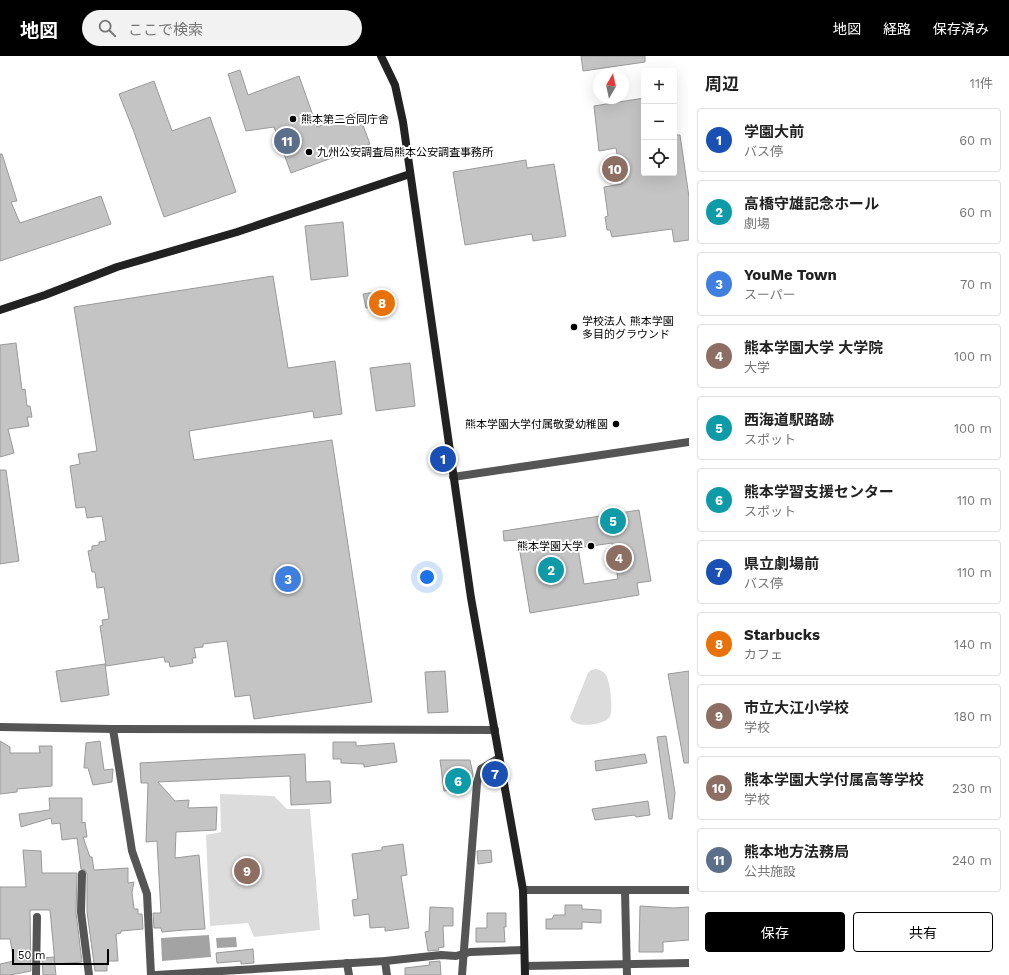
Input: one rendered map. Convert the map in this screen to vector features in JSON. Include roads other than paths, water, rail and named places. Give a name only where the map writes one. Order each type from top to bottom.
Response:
[{"type":"street","points":[[381,56],[395,85],[403,122],[471,598],[523,890],[525,975]]},
{"type":"street","points":[[0,310],[45,295],[117,267],[245,229],[410,174]]},
{"type":"street","points":[[453,477],[689,442]]},
{"type":"street","points":[[0,727],[113,729],[495,730]]},
{"type":"street","points":[[113,729],[132,851],[147,894],[151,975]]},
{"type":"street","points":[[462,975],[477,783],[481,769],[499,758]]},
{"type":"street","points":[[82,874],[81,912],[89,975]]},
{"type":"street","points":[[523,890],[689,890]]},
{"type":"street","points":[[625,891],[627,975]]},
{"type":"street","points":[[36,975],[37,917]]},
{"type":"street","points":[[156,975],[385,961],[441,955],[456,956],[464,955],[470,952],[524,950]]},
{"type":"street","points":[[385,961],[387,975]]},
{"type":"street","points":[[347,963],[349,975]]},
{"type":"street","points":[[525,966],[689,963]]},
{"type":"place","name":"熊本第二合同庁舎","points":[[293,119]]},
{"type":"place","name":"熊本地方法務局","points":[[287,141]]},
{"type":"place","name":"九州公安調査局熊本公安調査事務所","points":[[309,152]]},
{"type":"place","name":"熊本学園大学付属高等学校","points":[[615,169]]},
{"type":"place","name":"Starbucks","points":[[382,303]]},
{"type":"place","name":"学校法人 熊本学園 多目的グラウンド","points":[[574,327]]},
{"type":"place","name":"熊本学園大学付属敬愛幼稚園","points":[[616,424]]},
{"type":"place","name":"学園大前","points":[[443,459]]},
{"type":"place","name":"西海道駅路跡","points":[[613,521]]},
{"type":"place","name":"熊本学園大学","points":[[591,546]]},
{"type":"place","name":"熊本学園大学 大学院","points":[[619,558]]},
{"type":"place","name":"高橋守雄記念ホール","points":[[551,570]]},
{"type":"place","name":"YouMe Town","points":[[288,579]]},
{"type":"place","name":"県立劇場前","points":[[495,774]]},
{"type":"place","name":"熊本学習支援センター","points":[[458,781]]},
{"type":"place","name":"市立大江小学校","points":[[247,871]]}]
